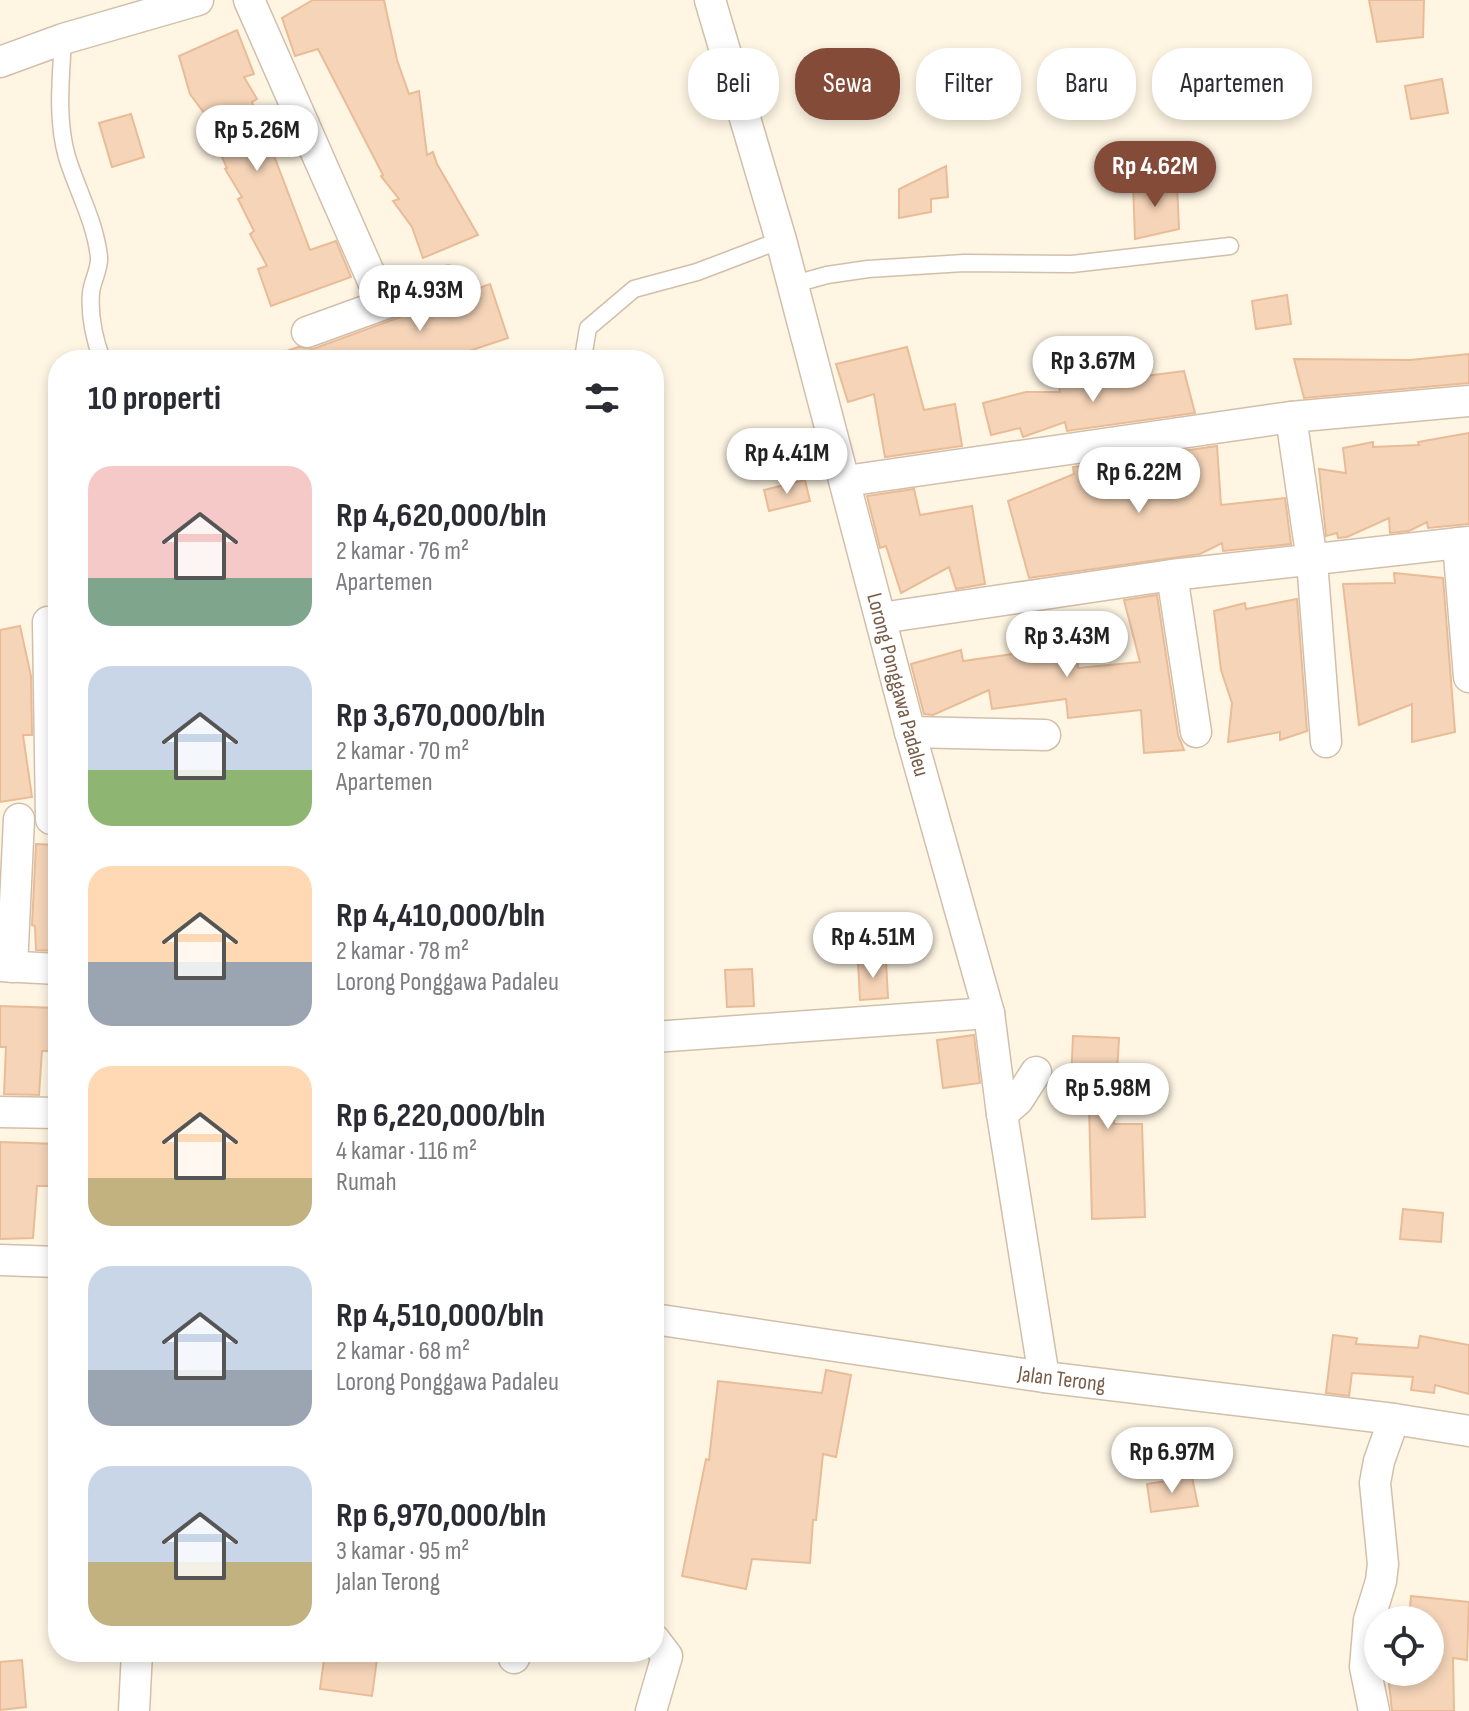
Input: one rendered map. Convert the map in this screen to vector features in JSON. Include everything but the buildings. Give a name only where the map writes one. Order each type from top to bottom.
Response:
[{"type":"street","points":[[0,62],[63,39],[198,0]]},
{"type":"street","points":[[249,0],[383,304]]},
{"type":"street","name":"Lorong Ponggawa Padaleu","points":[[710,0],[781,240],[910,732],[989,1013],[1044,1377]]},
{"type":"street","points":[[307,332],[448,281]]},
{"type":"street","points":[[846,481],[1291,417],[1469,401]]},
{"type":"street","points":[[1291,417],[1312,561],[1326,742]]},
{"type":"street","points":[[881,618],[1172,575],[1464,542],[1469,677]]},
{"type":"street","points":[[1172,575],[1196,732]]},
{"type":"street","points":[[910,732],[1045,735]]},
{"type":"street","points":[[48,819],[10,818],[6,966],[48,968]]},
{"type":"street","points":[[664,1036],[989,1013]]},
{"type":"street","points":[[1002,1114],[1018,1100],[1036,1072]]},
{"type":"street","points":[[0,1112],[48,1113]]},
{"type":"street","points":[[0,1260],[48,1262]]},
{"type":"street","name":"Jalan Terong","points":[[664,1320],[1044,1377],[1394,1419],[1469,1431]]},
{"type":"street","points":[[1374,1711],[1365,1667],[1369,1620],[1383,1564],[1375,1483],[1379,1461],[1394,1419]]},
{"type":"street","points":[[651,1711],[667,1656],[664,1652]]},
{"type":"street","points":[[134,1711],[136,1662]]},
{"type":"lane","points":[[63,39],[60,94],[62,132],[66,154],[93,225],[99,261],[91,292],[91,317],[99,350]]},
{"type":"lane","points":[[584,350],[588,328],[634,289],[697,272],[781,240]]},
{"type":"lane","points":[[791,285],[827,275],[868,269],[964,263],[1072,264],[1230,246]]}]
